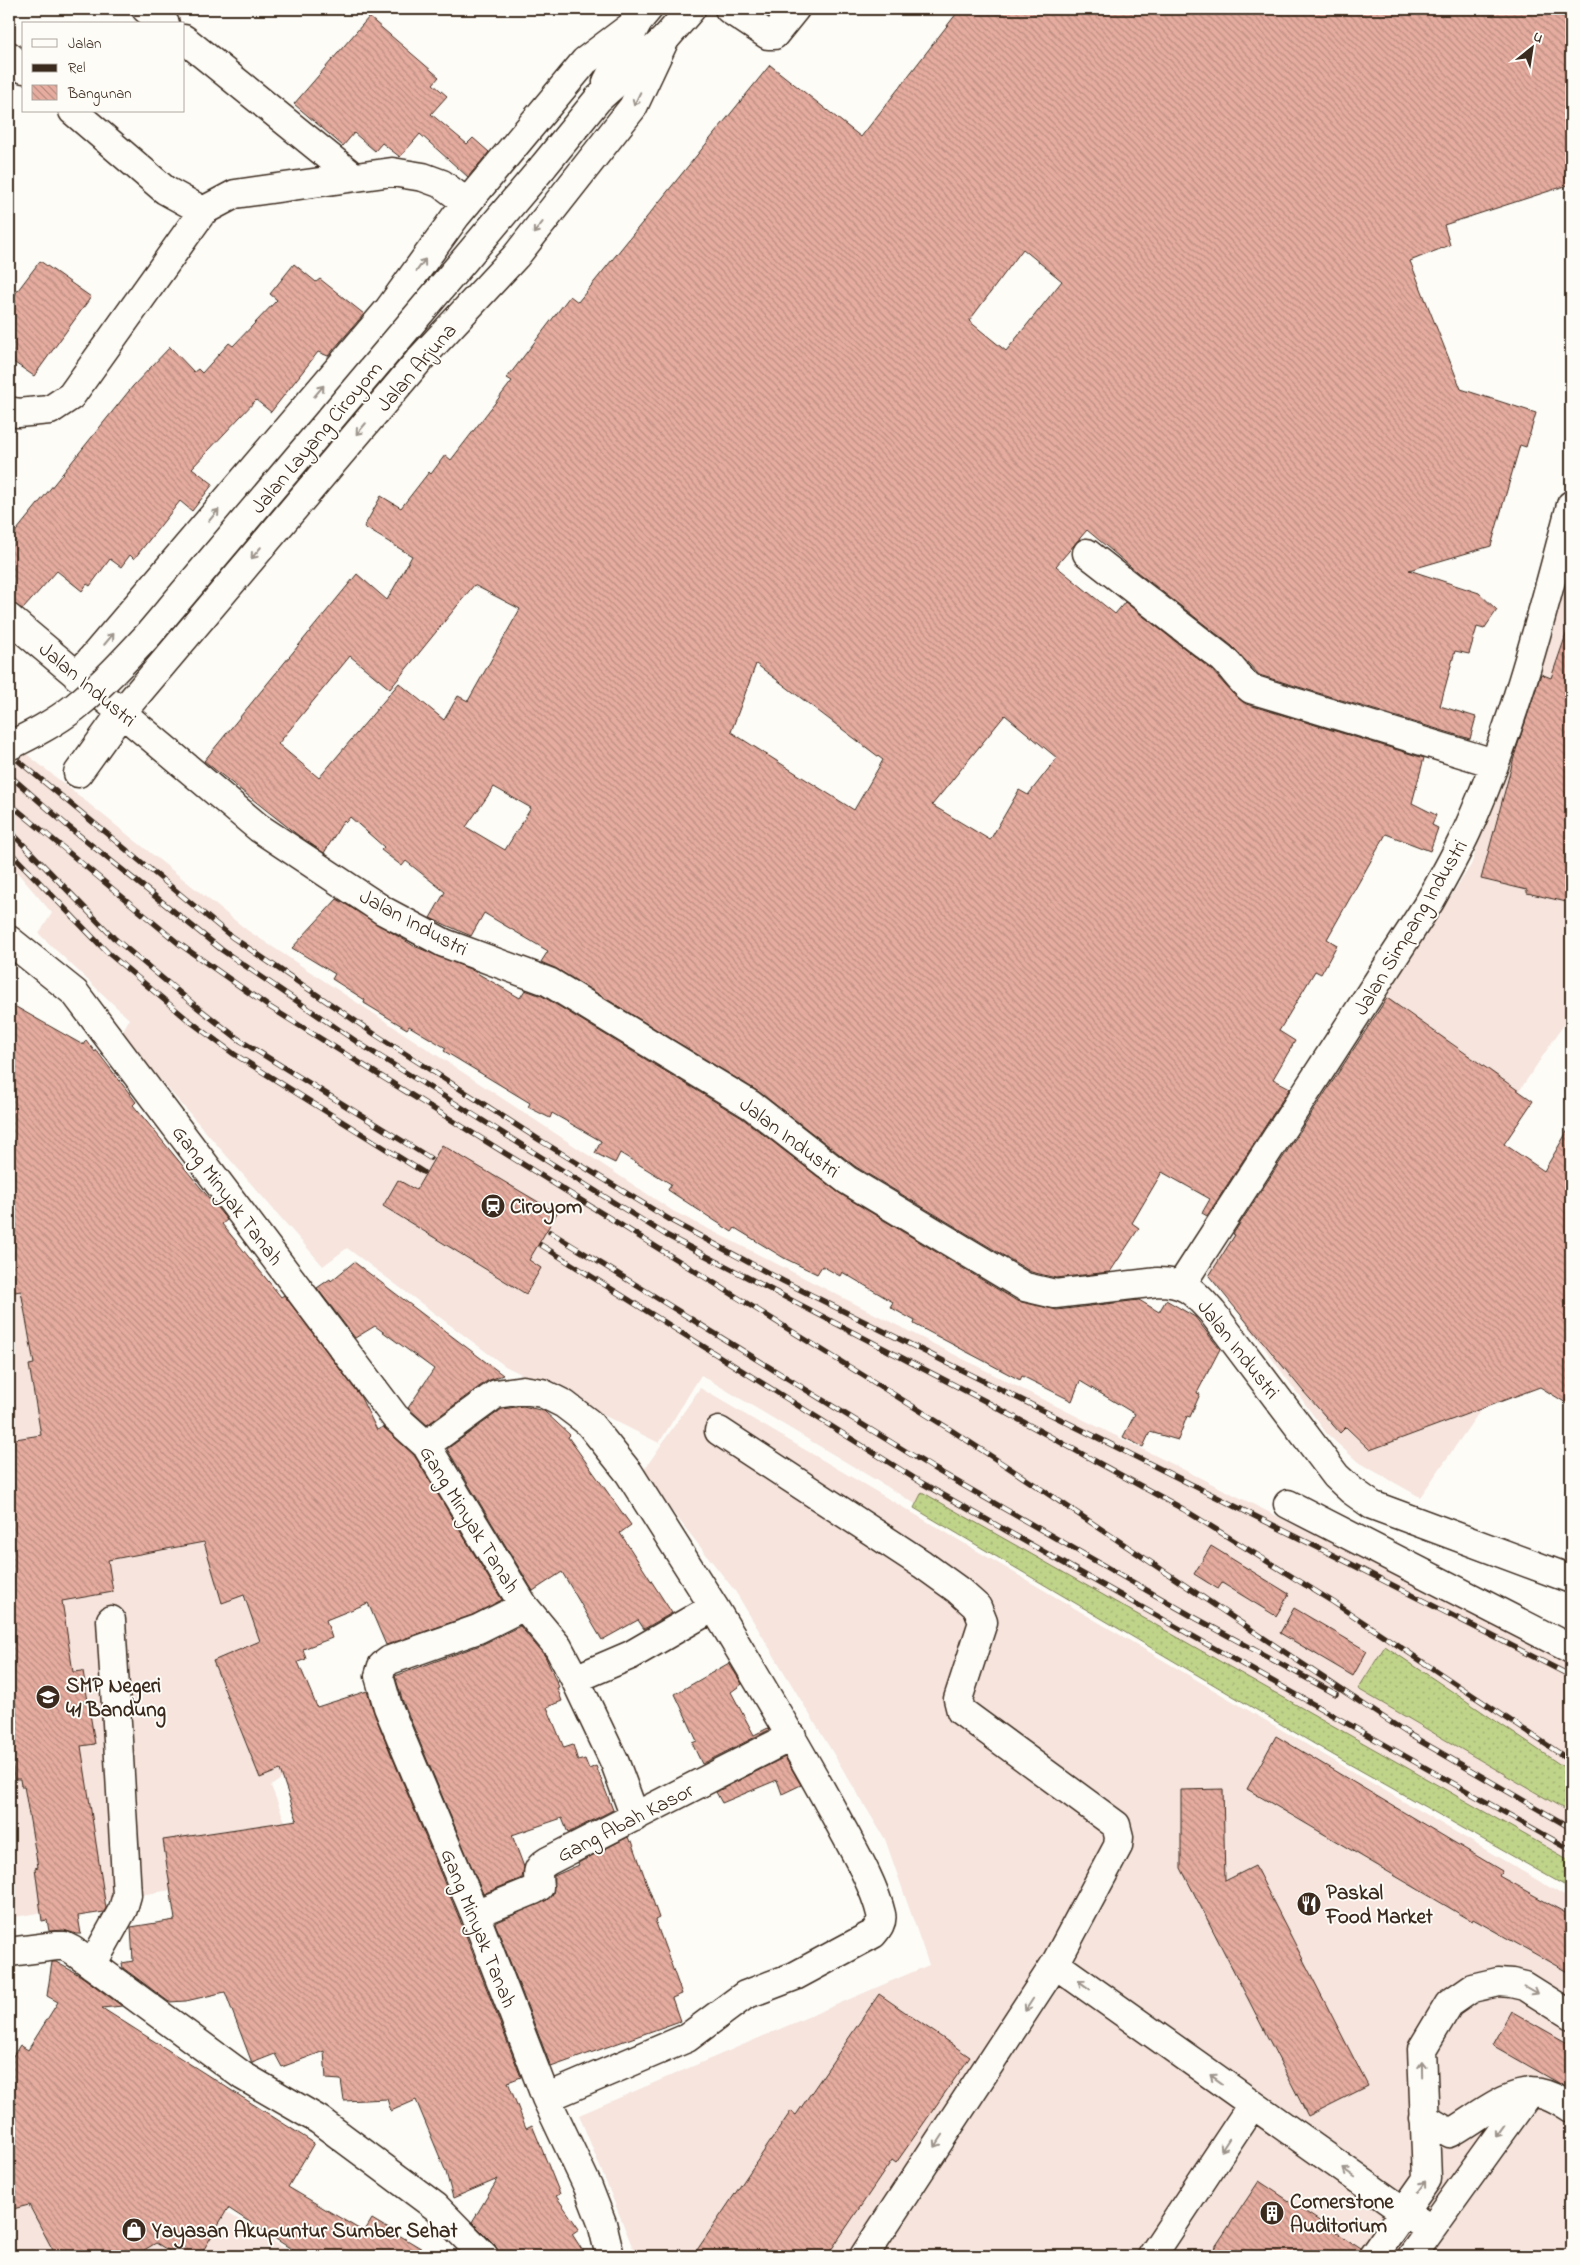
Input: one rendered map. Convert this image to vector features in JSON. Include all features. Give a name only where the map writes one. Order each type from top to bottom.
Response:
[{"type":"street","points":[[146,9],[162,22]]},
{"type":"street","name":"Jalan Arjuna","points":[[78,773],[122,712],[421,358],[516,256],[633,108],[665,39],[691,9]]},
{"type":"street","points":[[729,9],[768,34],[774,35],[795,9]]},
{"type":"street","points":[[77,676],[389,309],[467,203],[585,61],[643,15]]},
{"type":"street","name":"Jalan Layang Ciroyom","points":[[598,99],[643,15]]},
{"type":"street","name":"Jalan Layang Ciroyom","points":[[9,746],[40,730],[74,707],[114,671],[149,634],[598,99],[665,39]]},
{"type":"street","points":[[185,40],[354,177]]},
{"type":"street","points":[[9,56],[22,67]]},
{"type":"street","points":[[74,112],[165,190],[203,211]]},
{"type":"street","points":[[9,411],[50,410],[71,396],[203,211],[236,194],[392,172],[423,177],[442,184],[467,203]]},
{"type":"street","name":"Jalan Simpang Industri","points":[[1181,1285],[1430,901],[1468,829],[1494,763],[1528,666],[1571,505]]},
{"type":"street","points":[[1087,553],[1222,658],[1239,680],[1251,689],[1494,763]]},
{"type":"street","name":"Jalan Industri","points":[[9,618],[259,828],[384,911],[444,943],[549,982],[751,1105],[847,1180],[1025,1287],[1055,1294],[1158,1282],[1172,1282],[1181,1285],[1196,1294],[1212,1312],[1336,1476],[1352,1490],[1372,1505],[1570,1577]]},
{"type":"street","name":"Gang Minyak Tanah","points":[[9,940],[75,993],[396,1417],[426,1445],[524,1606],[478,1629],[390,1660],[382,1666],[379,1676],[388,1707],[475,1914],[546,2098],[588,2186],[602,2223],[610,2256]]},
{"type":"street","points":[[426,1445],[496,1394],[523,1390],[542,1393],[564,1404],[589,1424],[629,1473],[792,1736],[865,1874],[882,1915],[880,1925],[873,1934],[794,1976],[745,1995],[687,2038],[546,2098]]},
{"type":"street","points":[[719,1431],[922,1564],[958,1590],[977,1607],[983,1622],[958,1699],[961,1711],[1116,1826],[1119,1837],[1118,1846],[1056,1964],[864,2256]]},
{"type":"street","points":[[1288,1504],[1571,1649]]},
{"type":"street","points":[[524,1606],[558,1647],[575,1679],[614,1763],[635,1817]]},
{"type":"street","points":[[575,1679],[631,1655],[714,1608]]},
{"type":"street","points":[[92,1965],[123,1909],[127,1894],[111,1620]]},
{"type":"street","name":"Gang Abah Kasor","points":[[475,1914],[539,1887],[536,1874],[539,1867],[792,1736]]},
{"type":"street","points":[[9,1952],[64,1946],[243,2076],[319,2120],[343,2137],[436,2207],[484,2256]]},
{"type":"street","points":[[1056,1964],[1430,2230]]},
{"type":"street","points":[[1373,2256],[1427,2179],[1422,2049],[1449,2004],[1460,1995],[1485,1984],[1512,1983],[1526,1986],[1571,2014]]},
{"type":"street","points":[[1424,2118],[1450,2133],[1511,2096],[1530,2092],[1552,2096],[1571,2108]]},
{"type":"street","points":[[1412,2256],[1530,2092]]},
{"type":"street","points":[[1152,2256],[1252,2104]]},
{"type":"shaded area","points":[[1571,564],[1571,1014],[1367,1317],[1489,1398],[1420,1497],[1358,1462],[1327,1434],[1209,1272],[1471,865]]},
{"type":"shaded area","points":[[9,740],[247,930],[673,1211],[1014,1385],[1571,1663],[1571,1885],[1275,1720],[701,1375],[659,1443],[505,1366],[347,1248],[323,1266],[121,1035],[129,1019],[39,934],[52,913],[9,863]]},
{"type":"shaded area","points":[[51,1254],[103,1488],[9,1505],[9,1260]]},
{"type":"shaded area","points":[[700,1388],[1571,1900],[1571,2256],[636,2256],[579,2115],[929,1965],[885,1839],[735,1591],[642,1473]]},
{"type":"shaded area","points":[[88,1494],[188,1497],[233,1574],[313,1756],[271,1786],[303,1867],[9,1918],[9,1509]]},
{"type":"shaded area","points":[[9,2078],[297,2256],[22,2256],[9,2240]]},
{"type":"green space","points":[[922,1492],[1571,1861],[1571,1889],[1333,1755],[914,1508]]},
{"type":"green space","points":[[1385,1646],[1571,1772],[1571,1813],[1358,1689]]},
{"type":"building","points":[[960,9],[1571,9],[1571,184],[1444,225],[1450,245],[1410,261],[1461,389],[1536,413],[1526,447],[1520,445],[1491,546],[1409,570],[1479,593],[1497,610],[1484,629],[1477,627],[1469,654],[1455,651],[1440,706],[1476,717],[1470,739],[1259,675],[1232,646],[1137,572],[1087,530],[1056,566],[1115,614],[1125,602],[1212,670],[1232,693],[1246,704],[1424,758],[1412,803],[1436,815],[1432,825],[1438,828],[1430,851],[1386,834],[1327,939],[1337,945],[1321,974],[1315,971],[1279,1031],[1295,1041],[1273,1079],[1290,1088],[1207,1216],[1202,1213],[1210,1199],[1162,1172],[1132,1223],[1139,1228],[1110,1272],[1056,1278],[1031,1272],[856,1167],[759,1092],[557,969],[541,962],[548,951],[484,913],[471,936],[430,918],[445,892],[406,861],[402,866],[381,850],[384,847],[350,817],[346,822],[344,820],[324,853],[299,836],[204,761],[357,574],[387,600],[412,556],[364,527],[381,496],[401,508],[445,455],[451,460],[512,381],[507,378],[570,296],[578,302],[770,65],[861,137]],"holes":[[[1023,249],[1062,281],[1006,351],[969,321]],[[474,585],[520,609],[468,701],[458,696],[444,720],[399,683],[319,778],[278,744],[350,656],[390,689]],[[756,664],[883,760],[854,810],[731,732]],[[1005,715],[1057,758],[1028,795],[1019,790],[990,840],[932,805]],[[494,787],[531,808],[505,850],[466,827]]]},
{"type":"building","points":[[369,17],[439,77],[433,84],[447,96],[431,114],[467,144],[473,138],[489,152],[468,177],[420,134],[400,157],[382,143],[375,151],[354,133],[343,146],[294,104]]},
{"type":"building","points":[[40,261],[91,297],[34,376],[9,359],[9,302]]},
{"type":"building","points":[[294,264],[316,282],[320,279],[364,314],[328,356],[318,352],[271,412],[256,400],[192,468],[213,484],[192,511],[180,501],[134,559],[130,555],[121,567],[110,559],[90,586],[87,584],[82,591],[57,571],[23,609],[9,603],[9,540],[133,386],[170,347],[194,372],[198,369],[202,373],[229,343],[233,346],[277,300],[270,294]]},
{"type":"building","points":[[1568,629],[1571,630],[1571,903],[1527,893],[1527,890],[1481,879],[1516,750],[1541,674],[1551,678]]},
{"type":"building","points":[[337,899],[414,946],[470,969],[520,998],[525,990],[542,996],[742,1118],[839,1193],[1017,1301],[1057,1310],[1139,1300],[1159,1312],[1166,1300],[1195,1317],[1220,1349],[1197,1393],[1200,1394],[1190,1417],[1187,1416],[1178,1440],[1150,1432],[1143,1447],[1123,1437],[1135,1414],[1080,1381],[1072,1401],[1022,1376],[1020,1380],[914,1324],[915,1321],[890,1307],[893,1302],[842,1272],[840,1276],[822,1266],[817,1274],[784,1258],[735,1228],[732,1232],[668,1190],[671,1184],[620,1153],[615,1163],[595,1153],[601,1141],[552,1113],[550,1118],[528,1107],[530,1103],[444,1051],[446,1048],[409,1026],[407,1029],[364,1003],[365,1000],[332,979],[335,974],[292,948]]},
{"type":"building","points":[[1387,998],[1533,1101],[1504,1144],[1544,1171],[1571,1125],[1571,1406],[1540,1387],[1370,1450],[1346,1427],[1340,1433],[1303,1391],[1209,1276],[1235,1235],[1233,1234]]},
{"type":"building","points":[[9,1003],[83,1045],[86,1040],[95,1052],[96,1050],[136,1102],[133,1105],[227,1220],[222,1224],[281,1297],[284,1295],[360,1396],[377,1430],[383,1427],[414,1455],[502,1600],[472,1615],[386,1645],[368,1603],[326,1620],[332,1638],[303,1649],[306,1659],[298,1662],[317,1707],[367,1691],[374,1713],[460,1920],[521,2077],[508,2082],[526,2128],[532,2125],[560,2194],[556,2196],[579,2229],[572,2234],[586,2256],[499,2256],[495,2245],[472,2222],[498,2179],[453,2198],[446,2172],[416,2100],[391,2111],[387,2099],[344,2101],[341,2080],[326,2079],[324,2051],[282,2067],[275,2054],[252,2063],[225,1992],[186,2001],[169,2002],[123,1968],[122,1963],[133,1961],[131,1927],[175,1920],[163,1840],[297,1820],[280,1770],[260,1778],[213,1661],[260,1641],[244,1595],[222,1603],[204,1542],[108,1560],[113,1592],[62,1601],[73,1672],[83,1671],[95,1744],[81,1746],[106,1908],[104,1912],[78,1916],[81,1934],[64,1930],[49,1931],[47,1920],[42,1921],[35,1868],[38,1867],[24,1786],[21,1786],[20,1779],[14,1779],[9,1735],[9,1440],[41,1435],[29,1365],[34,1364],[21,1291],[9,1293]]},
{"type":"building","points":[[442,1145],[557,1213],[529,1260],[541,1268],[526,1294],[383,1206],[398,1180],[416,1190]]},
{"type":"building","points":[[354,1262],[503,1375],[487,1381],[427,1425],[408,1408],[434,1369],[375,1326],[355,1338],[317,1288],[330,1279],[331,1281]]},
{"type":"building","points":[[523,1406],[544,1411],[570,1435],[568,1437],[631,1525],[620,1533],[672,1613],[644,1629],[638,1620],[602,1640],[562,1572],[533,1591],[447,1449],[502,1409]]},
{"type":"building","points":[[1211,1546],[1289,1594],[1276,1616],[1222,1583],[1218,1589],[1194,1574]]},
{"type":"building","points":[[1294,1608],[1367,1651],[1353,1676],[1280,1633]]},
{"type":"building","points":[[520,1626],[545,1656],[559,1687],[557,1688],[562,1701],[547,1707],[564,1748],[573,1745],[578,1761],[585,1759],[589,1769],[596,1766],[613,1810],[568,1833],[562,1818],[512,1835],[524,1867],[522,1878],[483,1894],[403,1702],[395,1676],[483,1644]]},
{"type":"building","points":[[729,1663],[742,1684],[731,1692],[754,1735],[768,1728],[769,1730],[702,1764],[692,1743],[697,1741],[675,1694]]},
{"type":"building","points":[[1276,1736],[1502,1871],[1499,1876],[1571,1916],[1571,1974],[1473,1919],[1472,1921],[1247,1789]]},
{"type":"building","points":[[785,1757],[801,1785],[782,1794],[777,1780],[722,1803],[716,1792]]},
{"type":"building","points":[[1223,1789],[1225,1881],[1255,1866],[1368,2086],[1308,2116],[1181,1868],[1181,1790]]},
{"type":"building","points":[[628,1837],[630,1842],[632,1841],[659,1918],[655,1920],[682,1994],[672,1998],[680,2021],[551,2067],[495,1923],[547,1900],[553,1894],[554,1876],[579,1865],[578,1863]]},
{"type":"building","points":[[52,1962],[56,1962],[81,1976],[122,2006],[102,2008],[314,2143],[288,2187],[364,2232],[372,2219],[434,2256],[302,2256],[228,2208],[200,2256],[178,2256],[156,2243],[134,2256],[56,2256],[29,2205],[9,2210],[9,2062],[20,2045],[28,2050],[58,2002],[47,1996]]},
{"type":"building","points":[[879,1994],[970,2057],[896,2163],[892,2160],[827,2256],[693,2256],[791,2111],[796,2115]]},
{"type":"building","points":[[1511,2011],[1571,2045],[1571,2090],[1492,2045]]},
{"type":"building","name":"Cornerstone Auditorium","points":[[1259,2181],[1360,2248],[1358,2256],[1209,2256]]},
{"type":"railway","points":[[9,753],[232,937],[373,1033],[538,1139],[672,1221],[783,1281],[1351,1564],[1571,1676]]},
{"type":"railway","points":[[9,775],[70,828],[222,950],[360,1044],[666,1235],[985,1401],[1183,1509],[1333,1602],[1571,1761]]},
{"type":"railway","points":[[9,803],[178,943],[268,1006],[951,1430],[1415,1738]]},
{"type":"railway","points":[[9,830],[114,938],[197,1007],[241,1041],[430,1158]]},
{"type":"railway","points":[[9,851],[107,952],[187,1019],[234,1054],[423,1172]]},
{"type":"railway","points":[[550,1232],[933,1468],[1190,1615],[1336,1694]]},
{"type":"railway","points":[[541,1245],[922,1483],[1571,1850]]},
{"type":"railway","points":[[1410,1735],[1571,1828]]},
{"type":"place","name":"Ciroyom","points":[[493,1206]]},
{"type":"place","name":"SMP Negeri 41 Bandung","points":[[48,1697]]},
{"type":"place","name":"Paskal Food Market","points":[[1309,1904]]},
{"type":"place","name":"Cornerstone Auditorium","points":[[1272,2213]]},
{"type":"place","name":"Yayasan Akupuntur Sumber Sehat","points":[[134,2230]]}]
